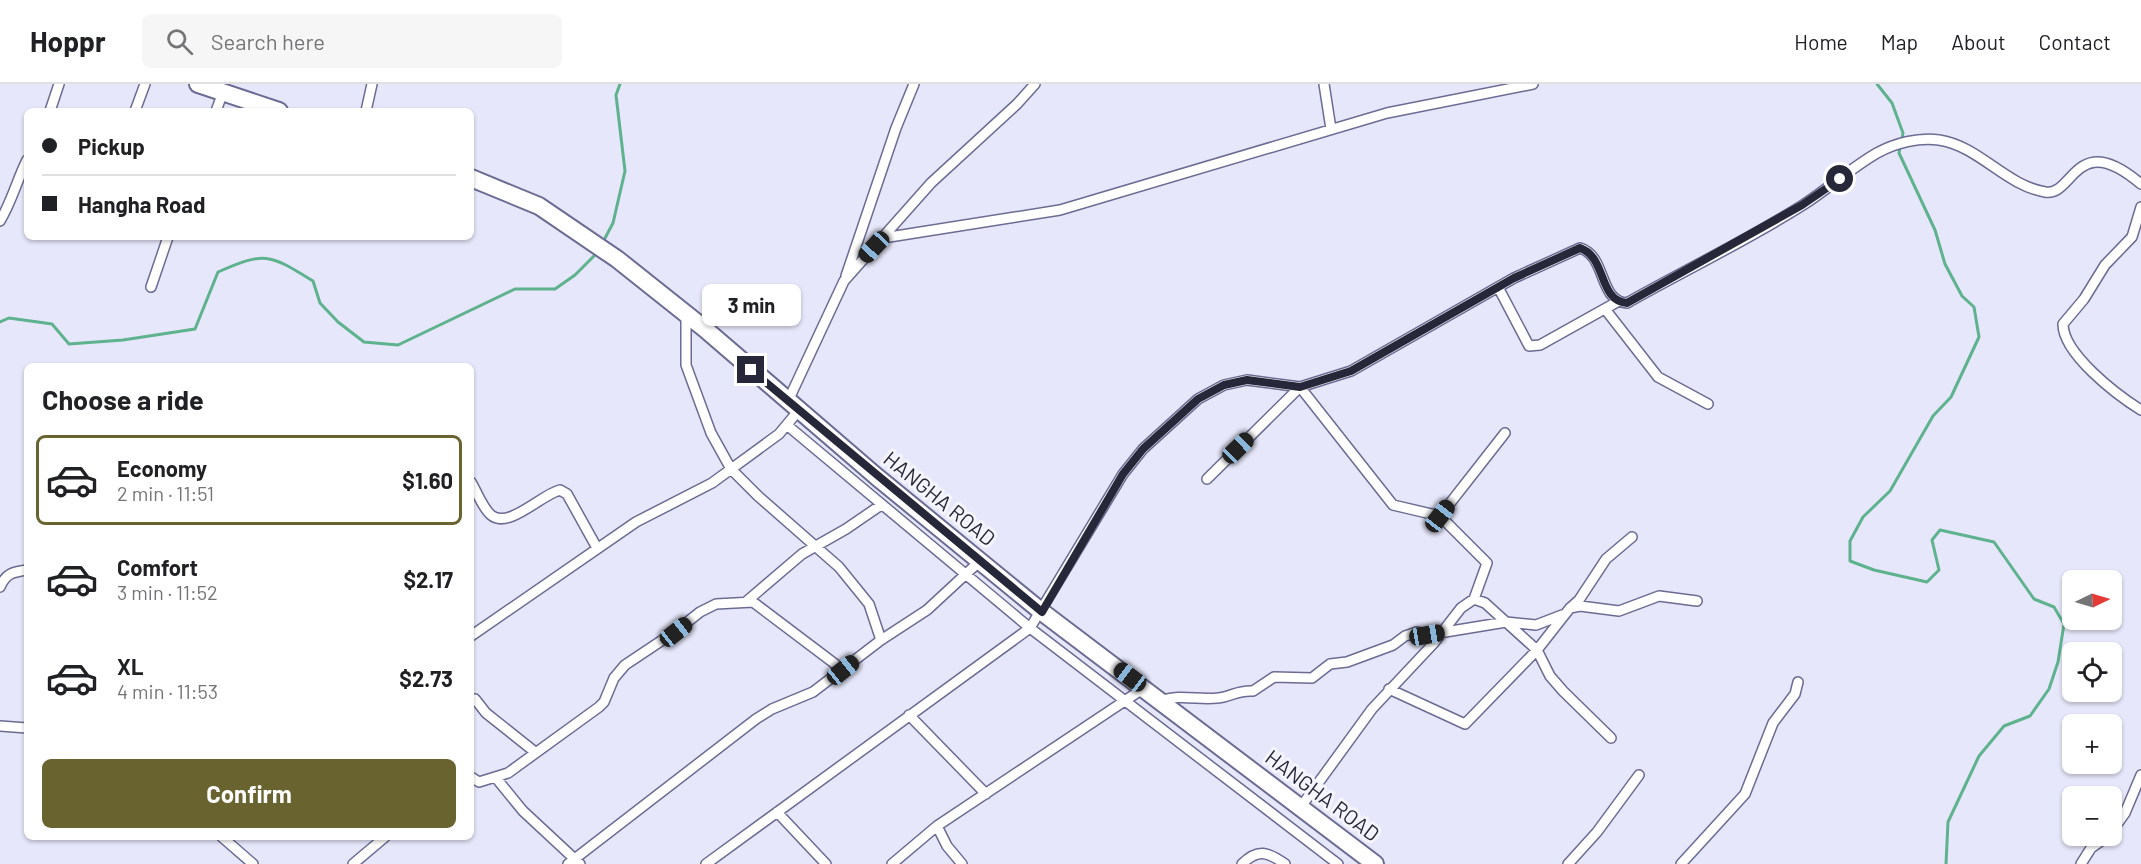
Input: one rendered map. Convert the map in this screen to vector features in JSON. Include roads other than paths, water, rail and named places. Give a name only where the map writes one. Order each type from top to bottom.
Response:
[{"type":"highway","points":[[198,84],[270,108]]},
{"type":"highway","name":"HANGHA ROAD","points":[[474,179],[538,206],[616,259],[686,314],[793,406],[1042,612],[1375,864]]},
{"type":"street","points":[[51,108],[59,84]]},
{"type":"street","points":[[136,108],[145,84]]},
{"type":"street","points":[[367,108],[372,84]]},
{"type":"street","points":[[474,634],[654,510],[712,483],[788,426],[793,406],[844,281],[877,191],[896,128],[914,84]]},
{"type":"street","points":[[844,281],[932,183],[1017,104],[1035,84]]},
{"type":"street","points":[[1324,84],[1331,129]]},
{"type":"street","points":[[883,238],[1060,210],[1402,110],[1487,89],[1533,84]]},
{"type":"street","points":[[217,108],[223,92]]},
{"type":"street","points":[[706,864],[1030,628],[1042,612],[1123,474],[1143,449],[1198,399],[1224,385],[1247,380],[1300,387],[1351,371],[1498,287],[1580,248],[1588,250],[1596,260],[1612,298],[1617,302],[1627,303],[1802,205],[1879,152],[1914,139],[1958,144],[2025,185],[2047,192],[2055,190],[2089,162],[2099,161],[2126,171],[2141,184]]},
{"type":"street","points":[[0,220],[10,204],[15,183],[24,166]]},
{"type":"street","points":[[2141,207],[2132,237],[2105,265],[2084,299],[2063,324],[2063,335],[2080,358],[2118,395],[2141,410]]},
{"type":"street","points":[[151,287],[167,240]]},
{"type":"street","points":[[1498,287],[1529,346],[1540,345],[1617,302]]},
{"type":"street","points":[[1605,309],[1658,377],[1708,404]]},
{"type":"street","points":[[686,314],[686,365],[711,433],[731,469],[758,496],[839,567],[869,604],[881,640]]},
{"type":"street","points":[[1207,479],[1300,387]]},
{"type":"street","points":[[1300,387],[1393,505],[1440,516],[1487,563],[1474,599],[1461,608],[1389,689],[1300,808]]},
{"type":"street","points":[[788,426],[1030,628],[1127,700],[1338,864]]},
{"type":"street","points":[[1440,516],[1505,433]]},
{"type":"street","points":[[474,487],[492,515],[499,519],[509,519],[560,490],[567,494],[597,548]]},
{"type":"street","points":[[747,601],[802,554],[881,505]]},
{"type":"street","points":[[1389,689],[1465,724],[1537,650],[1562,615],[1579,600],[1605,558],[1632,537]]},
{"type":"street","points":[[496,778],[523,810],[574,862],[756,719],[772,708],[813,692],[881,640],[927,610],[980,561]]},
{"type":"street","points":[[0,587],[4,578],[14,571],[24,570]]},
{"type":"street","points":[[1570,608],[1580,606],[1619,611],[1659,596],[1697,602]]},
{"type":"street","points":[[1474,599],[1485,603],[1537,650],[1550,676],[1563,692],[1611,738]]},
{"type":"street","points":[[474,779],[479,782],[508,773],[599,707],[604,702],[614,678],[639,654],[676,632],[708,607],[747,601],[762,607],[843,670]]},
{"type":"street","points":[[1161,700],[1169,697],[1210,699],[1242,690],[1253,692],[1274,677],[1312,678],[1330,664],[1347,662],[1385,648],[1417,632],[1427,635],[1506,622],[1536,625],[1562,615]]},
{"type":"street","points":[[1681,864],[1745,794],[1773,723],[1796,694],[1798,682]]},
{"type":"street","points":[[892,864],[938,826],[1144,688]]},
{"type":"street","points":[[475,699],[486,713],[535,752]]},
{"type":"street","points":[[909,715],[986,794]]},
{"type":"street","points":[[0,726],[24,728]]},
{"type":"street","points":[[1568,864],[1597,832],[1639,775]]},
{"type":"street","points":[[2122,818],[2141,775]]},
{"type":"street","points":[[777,812],[826,864]]},
{"type":"street","points":[[938,826],[946,846],[962,864]]},
{"type":"street","points":[[225,840],[253,864]]},
{"type":"street","points":[[353,864],[381,840]]},
{"type":"street","points":[[2081,864],[2094,846]]},
{"type":"street","points":[[1242,864],[1250,856],[1262,851],[1269,852],[1286,864]]},
{"type":"waterway","points":[[603,242],[613,223],[625,171],[616,95],[620,84]]},
{"type":"waterway","points":[[1877,84],[1892,103],[1903,133],[1899,153],[1935,230],[1945,264],[1962,296],[1974,307],[1979,337],[1951,397],[1933,416],[1890,491],[1863,517],[1850,541],[1850,561],[1874,570],[1927,582],[1939,570],[1932,540],[1940,530],[1994,542],[2034,599],[2054,607],[2064,624],[2058,662],[2049,689],[2030,716],[2004,726],[1979,756],[1948,822],[1946,864]]},
{"type":"waterway","points":[[0,322],[9,318],[52,324],[69,344],[123,340],[195,329],[218,272],[247,261],[267,258],[286,265],[313,281],[320,303],[338,322],[364,342],[398,345],[515,289],[555,289],[575,275],[597,253]]}]
